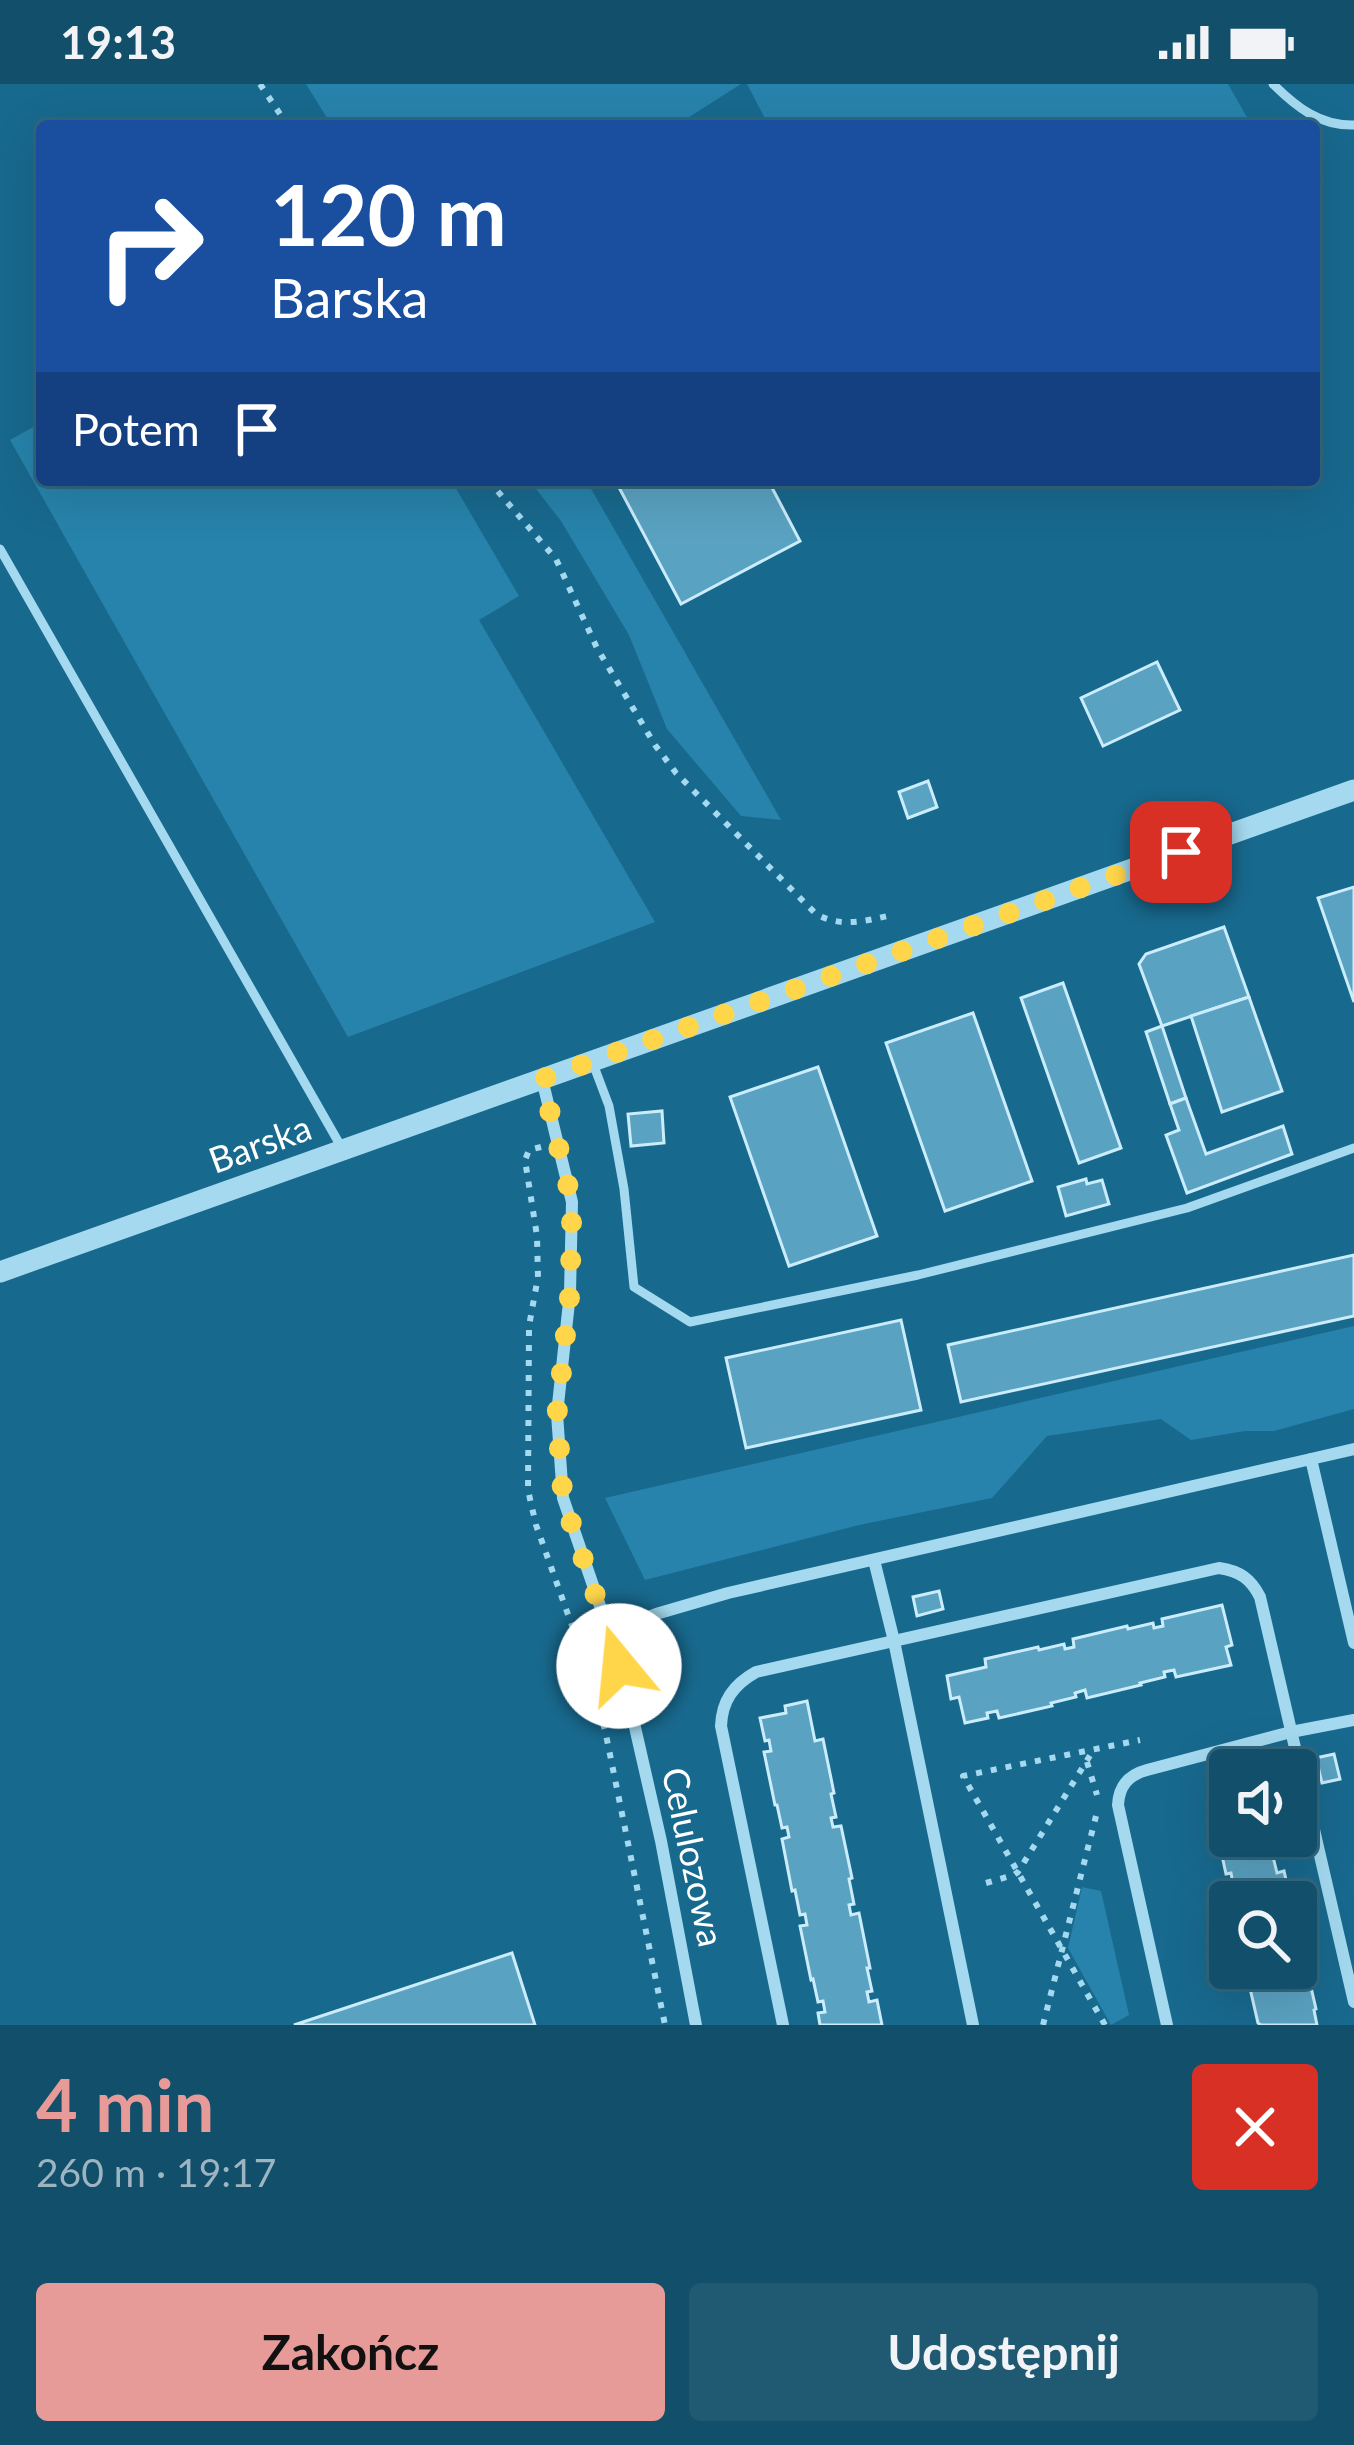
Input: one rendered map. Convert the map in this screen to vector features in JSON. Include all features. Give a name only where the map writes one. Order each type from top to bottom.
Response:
[{"type":"street","name":"Barska","points":[[0,1271],[1354,790]]},
{"type":"street","points":[[542,1079],[572,1202],[570,1293],[557,1414],[563,1498],[609,1632],[728,1593],[1354,1449]]},
{"type":"street","points":[[1311,1459],[1354,1643]]},
{"type":"street","points":[[874,1560],[973,2025]]},
{"type":"street","points":[[783,2025],[725,1749],[722,1713],[735,1687],[756,1672],[1206,1570],[1231,1569],[1243,1574],[1260,1598],[1354,2002]]},
{"type":"street","name":"Celulozowa","points":[[609,1632],[661,1840],[696,2025]]},
{"type":"street","points":[[1168,2025],[1118,1804],[1122,1786],[1147,1770],[1354,1720]]},
{"type":"lane","points":[[1273,84],[1297,108],[1336,125],[1354,125]]},
{"type":"lane","points":[[0,549],[343,1150]]},
{"type":"lane","points":[[592,1061],[609,1106],[634,1287],[691,1322],[918,1275],[1187,1208],[1354,1148]]},
{"type":"path","points":[[260,84],[284,120]]},
{"type":"path","points":[[493,486],[556,559],[605,662],[676,773],[816,914],[850,924],[892,915]]},
{"type":"path","points":[[1105,2025],[963,1776],[1140,1740]]},
{"type":"path","points":[[986,1882],[1018,1872],[1094,1749]]},
{"type":"path","points":[[1043,2025],[1098,1803],[1087,1760]]},
{"type":"shaded area","points":[[306,84],[741,84],[684,120],[328,120]]},
{"type":"shaded area","points":[[747,84],[1228,84],[1249,120],[766,120]]},
{"type":"shaded area","points":[[36,425],[36,486],[10,440]]},
{"type":"shaded area","points":[[36,486],[455,486],[519,596],[479,620],[655,922],[348,1037]]},
{"type":"shaded area","points":[[534,486],[589,486],[781,820],[741,816],[667,729],[629,635],[561,521]]},
{"type":"shaded area","points":[[1354,1326],[1354,1409],[1274,1431],[1191,1440],[1161,1419],[1047,1436],[992,1498],[859,1525],[645,1580],[605,1498]]},
{"type":"shaded area","points":[[1082,1887],[1101,1891],[1129,2015],[1111,2025],[1068,1948]]},
{"type":"building","points":[[618,486],[771,486],[800,541],[681,604]]},
{"type":"building","points":[[1157,662],[1180,710],[1103,746],[1081,698]]},
{"type":"building","points":[[928,781],[937,807],[908,818],[899,792]]},
{"type":"building","points":[[1354,887],[1354,1002],[1318,898]]},
{"type":"building","points":[[1224,927],[1249,997],[1162,1026],[1139,964],[1146,954]]},
{"type":"building","points":[[1063,983],[1121,1148],[1079,1163],[1021,998]]},
{"type":"building","points":[[1249,997],[1282,1091],[1222,1112],[1191,1016]]},
{"type":"building","points":[[973,1013],[1032,1181],[945,1211],[886,1043]]},
{"type":"building","points":[[1162,1026],[1186,1098],[1170,1104],[1146,1032]]},
{"type":"building","points":[[818,1067],[877,1236],[789,1266],[730,1097]]},
{"type":"building","points":[[1186,1098],[1206,1154],[1283,1126],[1292,1154],[1187,1193],[1166,1135],[1179,1130],[1170,1104]]},
{"type":"building","points":[[662,1111],[664,1143],[631,1146],[628,1114]]},
{"type":"building","points":[[1086,1179],[1087,1184],[1102,1180],[1109,1204],[1066,1216],[1058,1187]]},
{"type":"building","points":[[1354,1255],[1354,1316],[961,1402],[948,1345]]},
{"type":"building","points":[[901,1320],[921,1410],[746,1448],[726,1358]]},
{"type":"building","points":[[939,1591],[943,1609],[917,1616],[913,1597]]},
{"type":"building","points":[[1222,1605],[1232,1645],[1226,1647],[1231,1665],[1176,1677],[1174,1670],[1164,1672],[1165,1677],[1141,1685],[1087,1698],[1085,1690],[1052,1706],[999,1718],[997,1711],[965,1723],[959,1697],[951,1699],[947,1676],[986,1667],[985,1659],[1038,1647],[1074,1647],[1073,1639],[1127,1626],[1163,1626],[1162,1619]]},
{"type":"building","points":[[807,1701],[815,1741],[823,1739],[834,1793],[836,1817],[831,1818],[833,1827],[841,1826],[852,1878],[854,1904],[849,1905],[851,1915],[859,1913],[870,1968],[869,2002],[877,2000],[882,2025],[820,2025],[823,2001],[818,2002],[811,1980],[800,1926],[807,1925],[805,1914],[800,1915],[792,1891],[782,1839],[789,1837],[775,1805],[764,1752],[771,1751],[760,1718],[786,1713],[785,1706]]},
{"type":"building","points":[[1334,1754],[1340,1779],[1322,1783],[1317,1758]]},
{"type":"building","points":[[1222,1857],[1273,1857],[1277,1873],[1284,1871],[1286,1881],[1232,1881],[1231,1873],[1226,1874]]},
{"type":"building","points":[[512,1953],[535,2025],[294,2025]]},
{"type":"building","points":[[1250,1989],[1311,1989],[1317,2025],[1258,2023]]},
{"type":"route","points":[[619,1666],[563,1498],[557,1414],[570,1293],[572,1202],[542,1079],[1181,852]]}]
